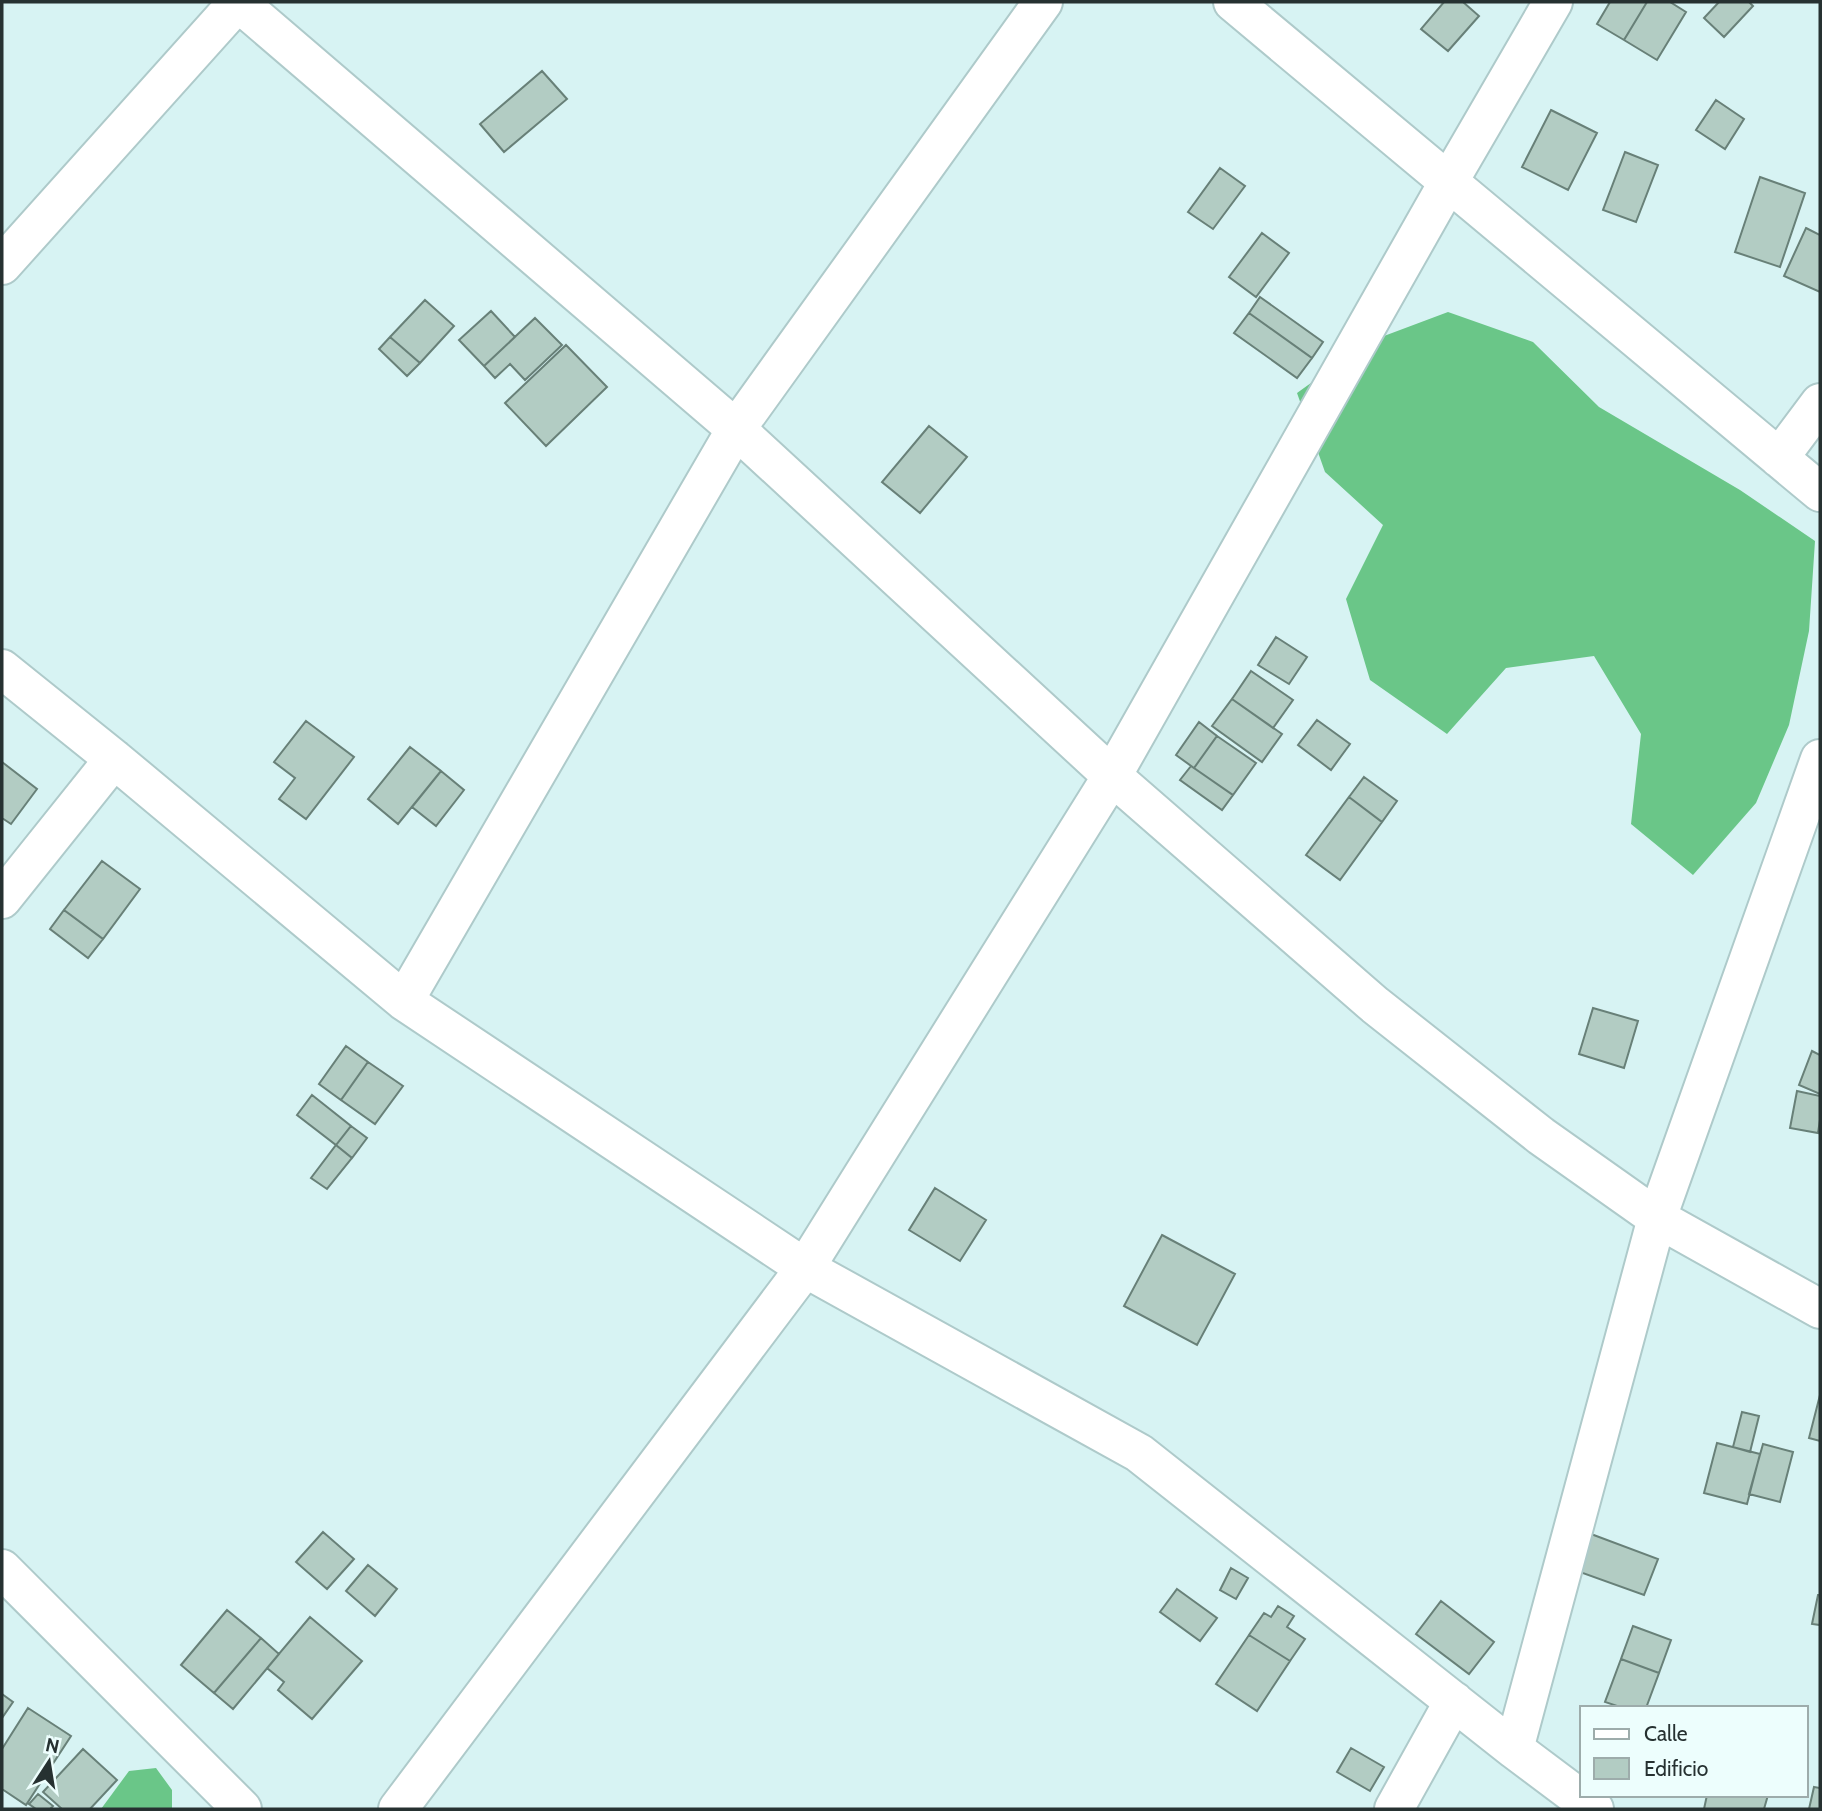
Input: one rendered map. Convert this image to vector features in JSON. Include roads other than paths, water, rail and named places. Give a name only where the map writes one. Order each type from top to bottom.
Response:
[{"type":"street","points":[[2,265],[238,2],[736,429],[1112,776],[1375,1005],[1541,1136],[1657,1218],[1820,1309]]},
{"type":"street","points":[[404,1001],[736,429],[1043,2]]},
{"type":"street","points":[[1233,2],[1820,492]]},
{"type":"street","points":[[398,1809],[805,1268],[1112,776],[1553,2]]},
{"type":"street","points":[[1779,457],[1820,403]]},
{"type":"street","points":[[2,669],[404,1001],[805,1268],[1139,1453],[1594,1809]]},
{"type":"street","points":[[1514,1749],[1657,1218],[1820,759]]},
{"type":"street","points":[[2,899],[114,760]]},
{"type":"street","points":[[2,1569],[242,1809]]},
{"type":"street","points":[[1394,1809],[1454,1701]]}]
